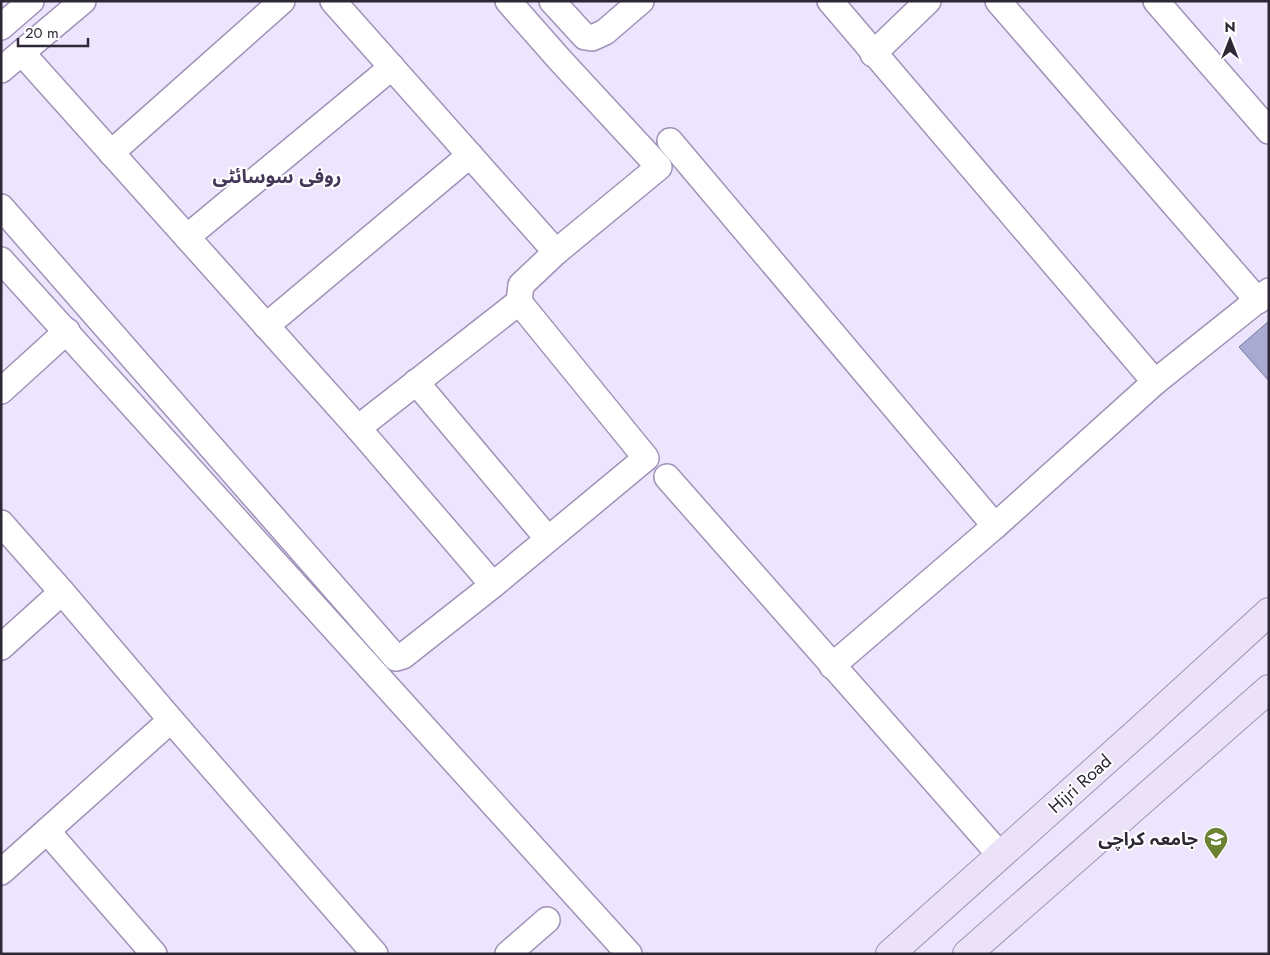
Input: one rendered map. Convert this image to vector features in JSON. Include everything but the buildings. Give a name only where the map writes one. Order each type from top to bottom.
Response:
[{"type":"main road","name":"Hijri Road","points":[[890,954],[1269,612]]},
{"type":"main road","points":[[966,954],[1269,688]]},
{"type":"street","points":[[1,27],[31,1]]},
{"type":"street","points":[[1,70],[83,1]]},
{"type":"street","points":[[111,153],[282,1]]},
{"type":"street","points":[[333,1],[556,252]]},
{"type":"street","points":[[1,207],[396,658],[403,656],[646,458],[520,302],[521,285],[556,252],[659,167],[508,1]]},
{"type":"street","points":[[552,1],[585,37],[592,38],[605,32],[641,1]]},
{"type":"street","points":[[830,1],[873,54],[1155,382]]},
{"type":"street","points":[[873,54],[928,1]]},
{"type":"street","points":[[832,666],[995,526],[1155,382],[1263,296],[998,1]]},
{"type":"street","points":[[1156,1],[1269,132]]},
{"type":"street","points":[[22,53],[358,428],[493,584]]},
{"type":"street","points":[[187,237],[392,67]]},
{"type":"street","points":[[670,141],[995,526]]},
{"type":"street","points":[[266,326],[470,155]]},
{"type":"street","points":[[1,260],[629,954]]},
{"type":"street","points":[[358,428],[520,302]]},
{"type":"street","points":[[1,391],[67,331]]},
{"type":"street","points":[[416,382],[548,539]]},
{"type":"street","points":[[667,477],[1000,855]]},
{"type":"street","points":[[1,523],[375,954]]},
{"type":"street","points":[[1,647],[62,592]]},
{"type":"street","points":[[1,872],[171,720]]},
{"type":"street","points":[[47,831],[154,954]]},
{"type":"street","points":[[508,954],[547,920]]},
{"type":"place","name":"جامعہ کراچی","points":[[1216,860]]},
{"type":"district","name":"روفی سوسائٹی","points":[[277,176]]}]
